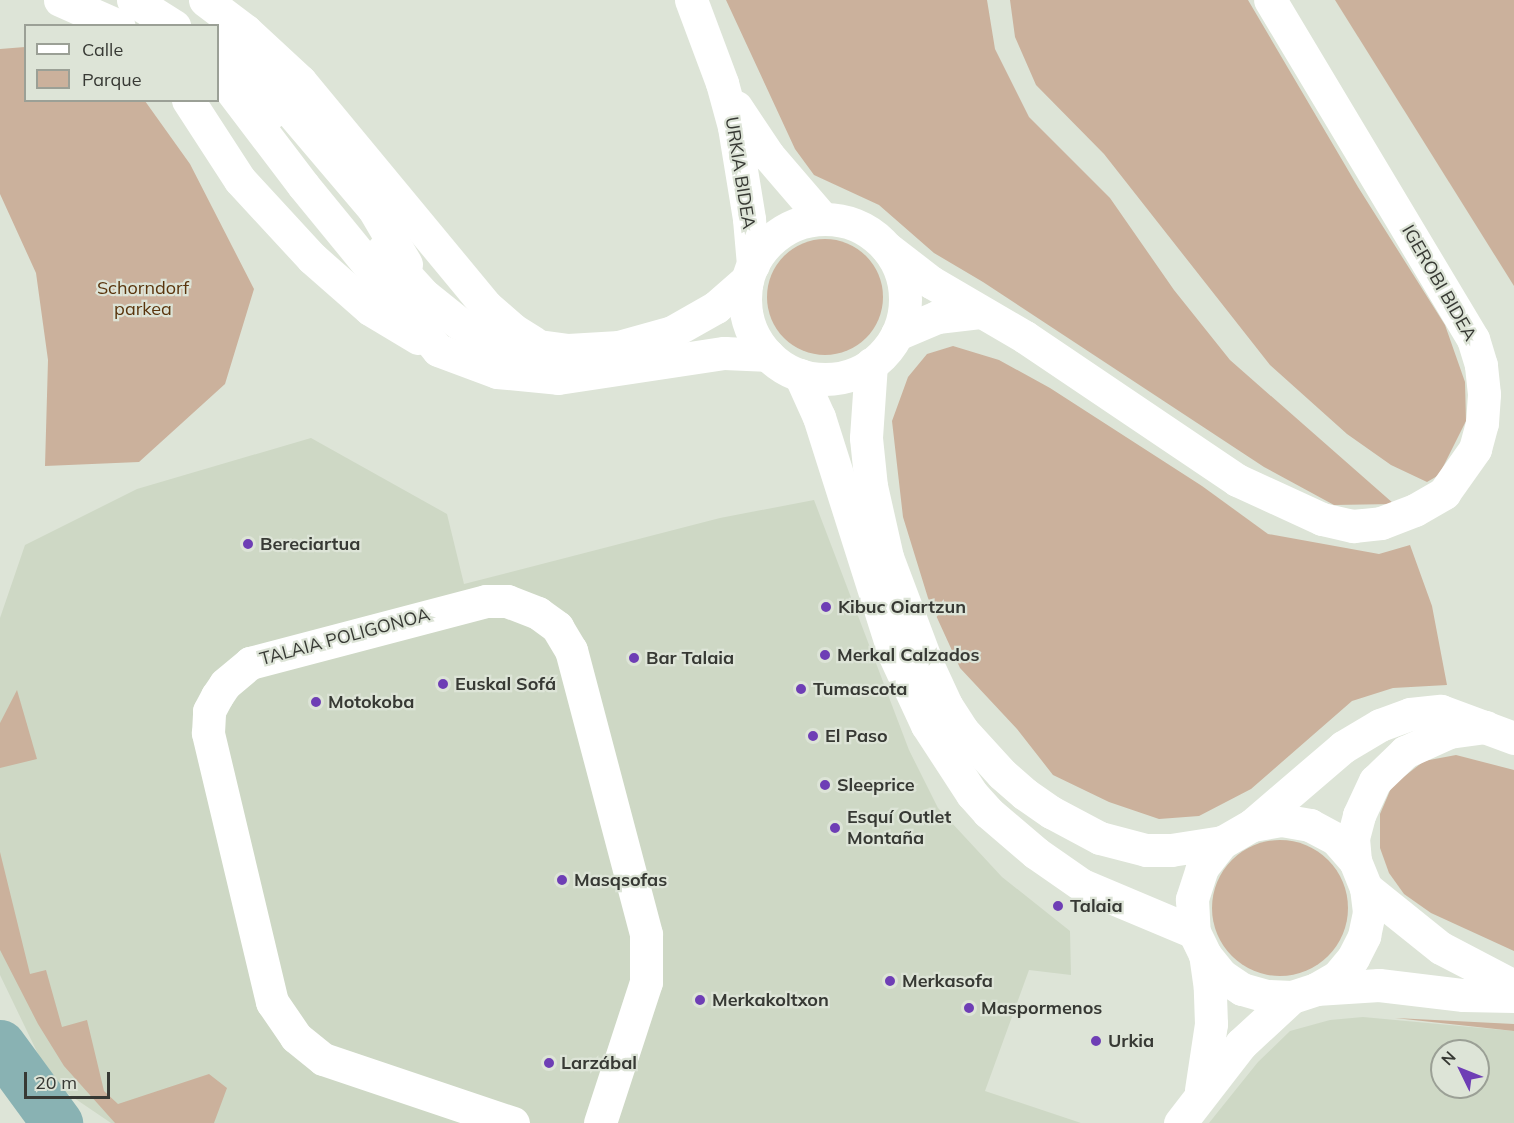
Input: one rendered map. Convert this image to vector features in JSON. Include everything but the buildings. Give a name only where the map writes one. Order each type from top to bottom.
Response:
[{"type":"main road","points":[[60,0],[114,24]]},
{"type":"main road","points":[[133,0],[171,24]]},
{"type":"main road","points":[[197,0],[215,24]]},
{"type":"main road","points":[[204,0],[246,31],[300,81],[486,306],[512,329],[543,347]]},
{"type":"main road","name":"URKIA BIDEA","points":[[691,0],[722,82],[743,172],[750,272]]},
{"type":"main road","name":"IGEROBI BIDEA","points":[[887,248],[931,282],[1025,337],[1237,480],[1322,519],[1353,526],[1381,523],[1415,510],[1444,493],[1475,449],[1482,423],[1484,394],[1481,365],[1473,339],[1270,0]]},
{"type":"main road","points":[[220,30],[280,127],[357,221],[440,310],[479,334],[521,346],[568,350],[618,347],[672,332],[716,307],[750,272],[762,250],[774,237],[789,228],[823,219],[841,220],[859,226],[887,248],[897,263],[903,281],[905,299],[897,334],[886,351],[871,364],[837,378],[800,375],[783,367],[768,355],[756,339],[748,320],[745,300],[750,272]]},
{"type":"main road","points":[[219,74],[303,185],[438,350]]},
{"type":"main road","name":"URKIA BIDEA","points":[[722,82],[768,155],[823,219]]},
{"type":"main road","points":[[219,90],[247,142],[327,246],[380,299],[438,350]]},
{"type":"main road","points":[[189,102],[240,180],[312,258],[370,309],[438,350],[497,372],[558,378],[724,353],[768,355]]},
{"type":"main road","points":[[897,334],[937,317],[980,312]]},
{"type":"main road","points":[[871,364],[866,438],[872,486],[888,557],[928,666],[946,705],[962,730],[995,767],[1025,794],[1051,812],[1100,838],[1146,850],[1171,850],[1222,842],[1252,825],[1343,747],[1380,725],[1410,714],[1441,711],[1502,732]]},
{"type":"main road","points":[[800,375],[819,417],[894,654],[927,725],[972,794],[1018,839],[1082,885],[1200,944],[1221,975],[1242,989],[1267,996],[1378,985],[1463,995],[1514,996]]},
{"type":"main road","name":"TALAIA POLIGONOA","points":[[513,1123],[323,1059],[296,1037],[272,1002],[208,733],[209,711],[217,696],[225,684],[250,663],[486,601],[507,601],[538,613],[557,627],[571,650],[646,934],[646,982],[600,1123]]},
{"type":"main road","points":[[1179,1123],[1243,1042],[1304,993],[1337,977],[1353,958],[1364,936],[1369,912],[1353,838],[1359,815],[1375,781],[1405,752],[1441,735],[1449,732],[1502,732]]},
{"type":"main road","points":[[1252,825],[1281,820],[1310,825],[1336,839],[1361,874],[1441,948],[1514,986]]},
{"type":"main road","points":[[1200,1095],[1210,1024],[1210,989],[1192,899],[1202,868],[1222,842]]},
{"type":"shaded area","name":"Talaia","points":[[311,438],[447,514],[464,584],[720,518],[814,500],[909,750],[938,808],[1002,877],[1070,931],[1071,975],[1029,970],[985,1091],[1081,1123],[111,1123],[52,1083],[0,975],[0,618],[25,545],[137,489]]},
{"type":"shaded area","points":[[1363,1017],[1514,1031],[1514,1123],[1209,1123],[1258,1062],[1290,1031],[1330,1020]]},
{"type":"green space","points":[[726,0],[987,0],[995,49],[1029,117],[1110,198],[1174,290],[1230,360],[1394,504],[1334,505],[1264,467],[983,282],[934,253],[879,205],[814,175],[795,149]]},
{"type":"green space","points":[[1010,0],[1248,0],[1358,187],[1445,325],[1465,382],[1466,421],[1439,475],[1427,482],[1391,465],[1347,434],[1270,365],[1104,154],[1036,85],[1015,37]]},
{"type":"green space","points":[[1335,0],[1514,0],[1514,286]]},
{"type":"green space","name":"Schorndorf parkea","points":[[24,47],[24,102],[146,102],[190,164],[254,289],[225,384],[139,462],[45,466],[48,360],[36,273],[0,194],[0,49]]},
{"type":"green space","points":[[825,239],[847,243],[866,256],[879,275],[883,297],[879,319],[866,338],[847,351],[825,355],[803,351],[784,338],[771,319],[767,297],[771,275],[784,256],[803,243]]},
{"type":"green space","points":[[953,346],[999,360],[1050,388],[1202,486],[1268,534],[1379,554],[1410,545],[1432,606],[1447,685],[1393,688],[1352,701],[1251,789],[1199,816],[1159,819],[1109,802],[1053,775],[1017,729],[960,668],[928,598],[903,517],[892,421],[908,377],[927,354]]},
{"type":"green space","points":[[17,690],[37,759],[0,768],[0,723]]},
{"type":"green space","points":[[1456,755],[1514,770],[1514,951],[1431,913],[1404,894],[1389,873],[1380,848],[1380,814],[1392,786],[1424,761]]},
{"type":"green space","points":[[1280,840],[1306,845],[1318,851],[1328,860],[1337,870],[1343,882],[1348,908],[1343,934],[1337,946],[1328,956],[1318,965],[1306,971],[1280,976],[1254,971],[1242,965],[1232,956],[1223,946],[1217,934],[1212,908],[1217,882],[1223,870],[1232,860],[1242,851],[1254,845]]},
{"type":"green space","points":[[0,852],[30,974],[46,970],[62,1027],[87,1020],[104,1091],[118,1104],[209,1074],[227,1088],[214,1123],[115,1123],[64,1066],[38,1024],[0,950]]},
{"type":"green space","points":[[1395,1018],[1514,1024],[1514,1031]]},
{"type":"waterway","points":[[0,1045],[57,1123]]},
{"type":"place","name":"Bereciartua","points":[[248,544]]},
{"type":"place","name":"Kibuc Oiartzun","points":[[826,607]]},
{"type":"place","name":"Merkal Calzados","points":[[825,655]]},
{"type":"place","name":"Bar Talaia","points":[[634,658]]},
{"type":"place","name":"Euskal Sofá","points":[[443,684]]},
{"type":"place","name":"Tumascota","points":[[801,689]]},
{"type":"place","name":"Motokoba","points":[[316,702]]},
{"type":"place","name":"El Paso","points":[[813,736]]},
{"type":"place","name":"Sleeprice","points":[[825,785]]},
{"type":"place","name":"Esquí Outlet Montaña","points":[[835,828]]},
{"type":"place","name":"Masqsofas","points":[[562,880]]},
{"type":"place","name":"Talaia","points":[[1058,906]]},
{"type":"place","name":"Merkasofa","points":[[890,981]]},
{"type":"place","name":"Merkakoltxon","points":[[700,1000]]},
{"type":"place","name":"Maspormenos","points":[[969,1008]]},
{"type":"place","name":"Urkia","points":[[1096,1041]]},
{"type":"place","name":"Larzábal","points":[[549,1063]]}]
